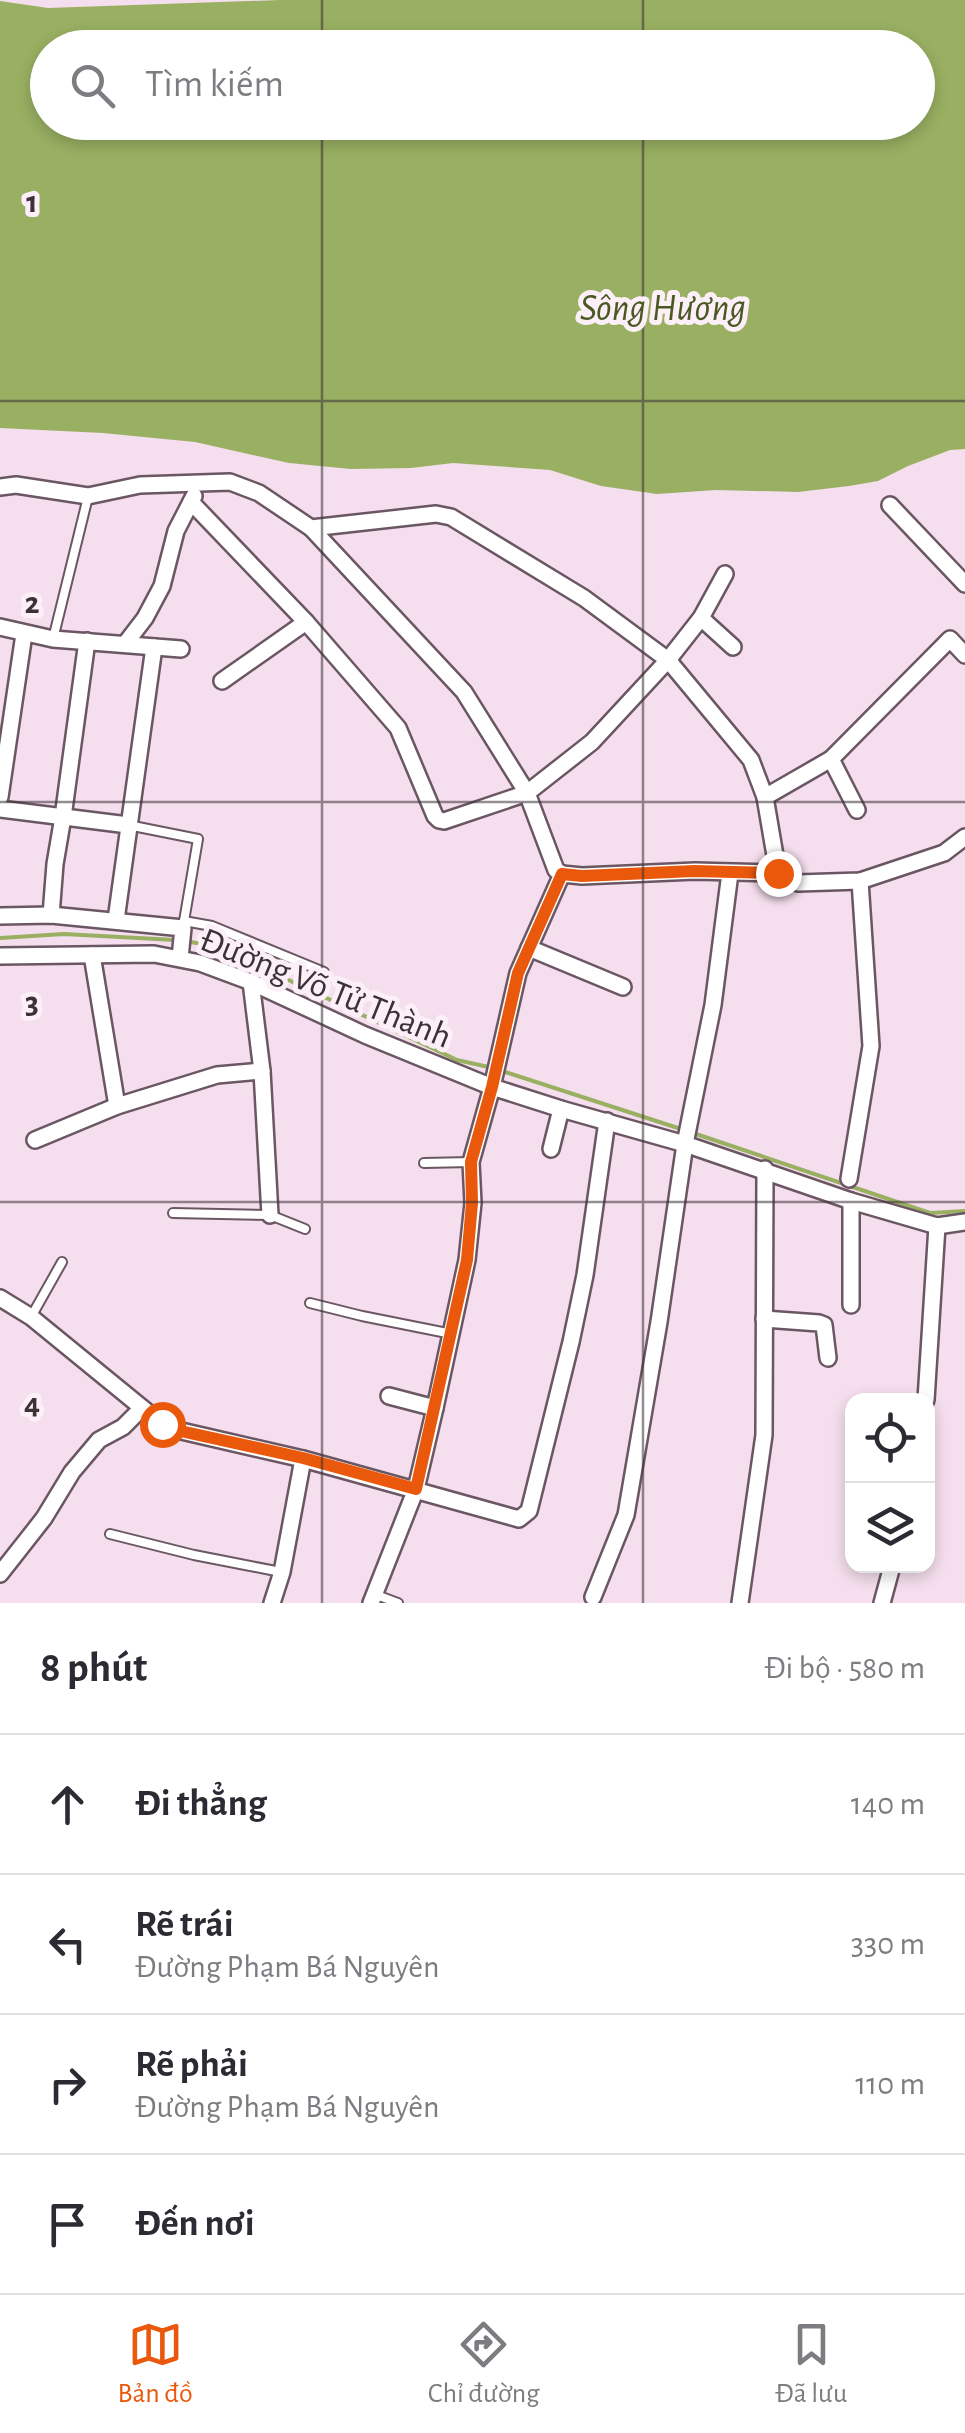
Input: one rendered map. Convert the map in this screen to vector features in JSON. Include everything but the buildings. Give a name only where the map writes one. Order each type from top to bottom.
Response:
[{"type":"street","points":[[0,487],[88,496],[140,485],[230,482],[247,487],[311,528],[464,692],[527,793],[556,870],[562,874],[778,873],[798,883],[860,882],[944,853],[965,836]]},
{"type":"street","points":[[124,644],[145,618],[162,586],[176,532],[200,483]]},
{"type":"street","points":[[191,502],[306,622],[398,728],[435,816],[444,821],[527,793],[592,742],[668,660],[701,618],[725,574]]},
{"type":"street","points":[[890,504],[965,584]]},
{"type":"street","points":[[311,528],[444,514],[584,598],[668,660],[751,760],[765,797],[778,873]]},
{"type":"street","points":[[701,618],[733,646]]},
{"type":"street","points":[[222,681],[306,622]]},
{"type":"street","points":[[0,627],[54,638],[181,649]]},
{"type":"street","points":[[0,798],[24,634]]},
{"type":"street","points":[[765,797],[831,760],[950,639],[965,655]]},
{"type":"street","points":[[51,915],[87,641]]},
{"type":"street","points":[[116,920],[154,646]]},
{"type":"street","points":[[831,760],[857,810]]},
{"type":"street","points":[[0,809],[128,825]]},
{"type":"street","points":[[593,1597],[626,1515],[687,1135],[713,1005],[730,873]]},
{"type":"street","points":[[373,1598],[416,1489],[435,1408],[467,1260],[471,1162],[518,973],[562,874]]},
{"type":"street","points":[[849,1179],[871,1046],[860,882]]},
{"type":"street","points":[[0,916],[116,920],[182,938]]},
{"type":"street","name":"Đường Võ Tử Thành","points":[[0,956],[154,954],[182,938],[251,982],[365,1034],[561,1110],[687,1135],[765,1169],[936,1226],[965,1222]]},
{"type":"street","points":[[529,948],[624,987]]},
{"type":"street","points":[[92,955],[117,1106]]},
{"type":"street","points":[[251,982],[262,1070],[270,1215]]},
{"type":"street","points":[[35,1140],[117,1106],[218,1075],[262,1070]]},
{"type":"street","points":[[551,1150],[561,1110]]},
{"type":"street","points":[[0,1298],[31,1317],[141,1409],[176,1430],[303,1458],[519,1519],[529,1511],[571,1342],[585,1275],[607,1121]]},
{"type":"street","points":[[740,1603],[764,1435],[765,1169]]},
{"type":"street","points":[[852,1200],[852,1305]]},
{"type":"street","points":[[926,1393],[936,1226]]},
{"type":"street","points":[[764,1319],[824,1325],[828,1358]]},
{"type":"street","points":[[388,1396],[435,1408]]},
{"type":"street","points":[[0,1574],[99,1440],[124,1427],[141,1409]]},
{"type":"street","points":[[272,1603],[282,1572],[303,1458]]},
{"type":"street","points":[[882,1603],[890,1573]]},
{"type":"lane","points":[[54,638],[88,496]]},
{"type":"lane","points":[[128,825],[198,839],[182,938]]},
{"type":"lane","points":[[182,938],[212,926],[324,972]]},
{"type":"lane","points":[[424,1163],[471,1162]]},
{"type":"lane","points":[[174,1213],[270,1215],[305,1229]]},
{"type":"lane","points":[[31,1317],[62,1262]]},
{"type":"lane","points":[[310,1304],[452,1334]]},
{"type":"lane","points":[[110,1534],[282,1572]]},
{"type":"lane","points":[[373,1598],[398,1603]]},
{"type":"water","name":"Sông Hương","points":[[280,0],[965,0],[965,449],[950,450],[878,481],[849,486],[798,492],[716,490],[657,494],[601,486],[550,470],[453,463],[351,469],[289,463],[195,442],[0,428],[0,1],[48,8]]},
{"type":"waterway","points":[[0,938],[64,934],[175,940]]},
{"type":"waterway","points":[[184,941],[236,955],[457,1060],[493,1068]]},
{"type":"waterway","points":[[502,1071],[684,1130]]},
{"type":"waterway","points":[[693,1133],[930,1213],[965,1211]]},
{"type":"route","points":[[162,1424],[416,1489],[467,1260],[471,1162],[518,973],[562,874],[778,873]]}]
